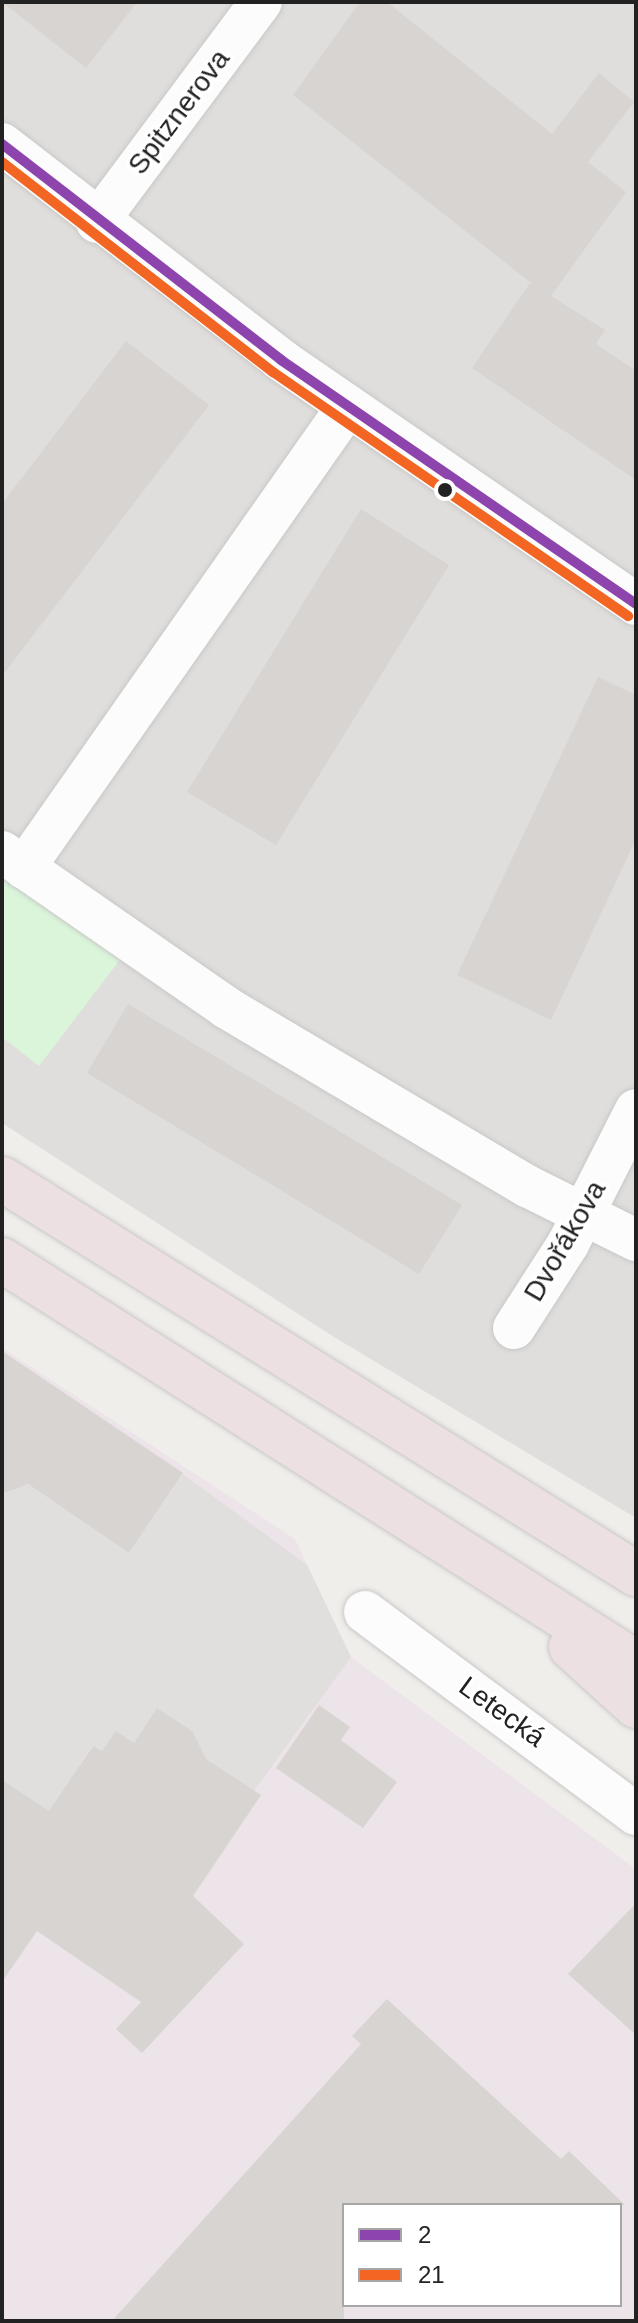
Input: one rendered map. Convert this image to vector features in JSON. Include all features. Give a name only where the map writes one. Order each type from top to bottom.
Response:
[{"type":"highway","points":[[2,1179],[636,1574]]},
{"type":"highway","points":[[2,1260],[636,1663]]},
{"type":"highway","points":[[474,1560],[636,1706]]},
{"type":"street","name":"Spitznerova","points":[[97,222],[261,2]]},
{"type":"street","points":[[2,144],[97,222],[348,406],[636,604]]},
{"type":"street","points":[[348,406],[13,860],[153,962],[582,1217],[636,1240]]},
{"type":"street","name":"Dvořákova","points":[[514,1328],[582,1217],[636,1110]]},
{"type":"street","name":"Letecká","points":[[365,1612],[636,1814]]},
{"type":"shaded area","points":[[2,2],[636,2],[636,1518],[334,1337],[2,1123]]},
{"type":"shaded area","points":[[2,1348],[295,1539],[351,1657],[636,1869],[636,2321],[2,2321]]},
{"type":"shaded area","points":[[183,1474],[307,1565],[351,1657],[254,1791],[194,1751],[192,1731],[157,1708],[134,1743],[116,1732],[102,1751],[92,1746],[79,1766],[88,1772],[30,1859],[2,1784],[2,1494],[28,1484],[129,1553]]},
{"type":"green space","points":[[2,866],[122,957],[39,1066],[2,1037]]},
{"type":"building","points":[[2,2],[137,2],[86,68]]},
{"type":"building","points":[[360,2],[387,2],[552,134],[599,73],[634,102],[588,162],[626,192],[551,296],[605,330],[596,344],[636,371],[636,480],[472,368],[530,283],[535,286],[293,95]]},
{"type":"building","points":[[126,341],[209,405],[2,676],[2,504]]},
{"type":"building","points":[[361,509],[449,565],[276,845],[187,792]]},
{"type":"building","points":[[598,677],[636,695],[636,839],[551,1020],[457,975]]},
{"type":"building","points":[[128,1004],[462,1205],[419,1274],[87,1073]]},
{"type":"building","points":[[2,1351],[183,1473],[129,1553],[28,1484],[2,1494]]},
{"type":"building","points":[[319,1705],[350,1727],[341,1740],[397,1782],[363,1828],[276,1768]]},
{"type":"building","points":[[157,1708],[192,1731],[206,1759],[261,1795],[193,1896],[244,1944],[142,2053],[116,2029],[141,2002],[37,1931],[2,1982],[2,1780],[49,1811],[93,1746],[102,1751],[116,1731],[134,1743]]},
{"type":"building","points":[[636,1903],[636,2035],[568,1974]]},
{"type":"building","points":[[387,1999],[561,2159],[569,2151],[625,2205],[342,2203],[344,2321],[112,2321],[361,2044],[352,2036]]},
{"type":"transit line","name":"2","points":[[2,144],[281,360],[636,604]]},
{"type":"transit line","name":"21","points":[[2,162],[273,372],[628,616]]}]
